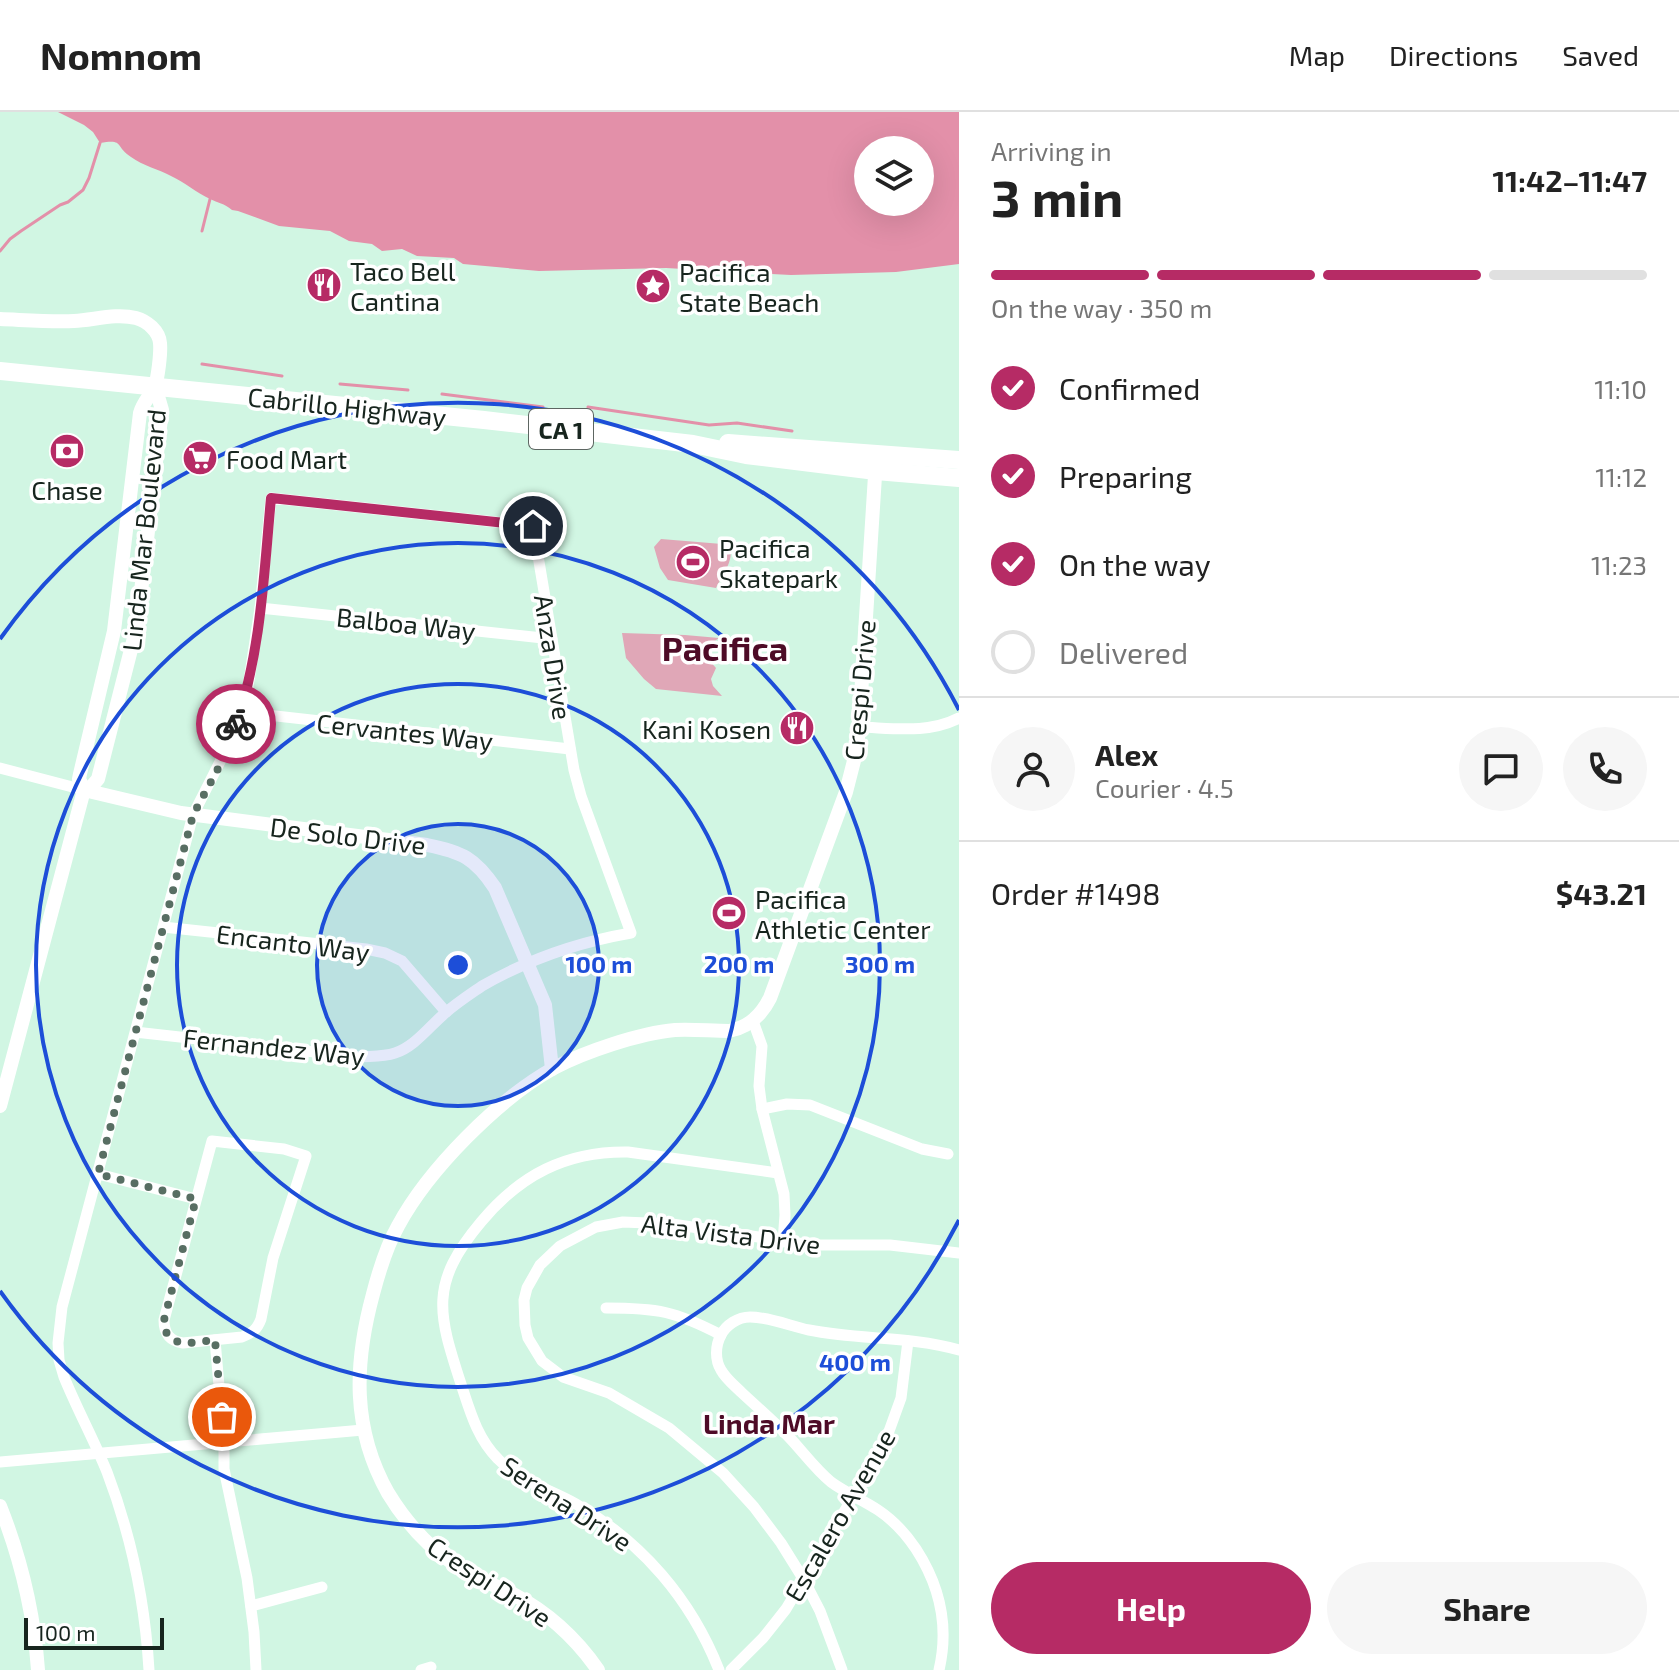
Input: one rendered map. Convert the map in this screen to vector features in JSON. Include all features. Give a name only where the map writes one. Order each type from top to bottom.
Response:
[{"type":"highway","name":"Cabrillo Highway","points":[[0,371],[454,416],[693,444],[746,443],[959,478]]},
{"type":"highway","name":"Cabrillo Highway","points":[[876,462],[959,460]]},
{"type":"street","points":[[0,319],[62,321],[127,316],[142,320],[154,330],[160,342],[155,386]]},
{"type":"street","name":"Linda Mar Boulevard","points":[[0,1106],[84,790],[79,779],[118,608],[140,413],[155,386]]},
{"type":"street","name":"Linda Mar Boulevard","points":[[84,790],[98,779],[137,626],[162,410],[155,386]]},
{"type":"street","name":"Crespi Drive","points":[[598,1670],[582,1649],[549,1617],[447,1559],[406,1520],[390,1497],[373,1462],[363,1430],[359,1394],[363,1338],[376,1281],[397,1226],[435,1173],[475,1128],[521,1090],[552,1069],[582,1055],[642,1036],[675,1030],[737,1029],[753,1021],[765,1007],[846,792],[857,749],[876,462]]},
{"type":"street","name":"Anza Drive","points":[[260,608],[271,498],[533,526],[570,749],[581,796],[631,933],[582,943],[528,963]]},
{"type":"street","points":[[149,1670],[134,1561],[115,1494],[64,1377],[58,1343],[62,1307],[193,815],[220,765],[240,712],[253,662],[260,608]]},
{"type":"street","name":"Balboa Way","points":[[260,608],[552,639]]},
{"type":"street","name":"Cervantes Way","points":[[240,712],[570,749]]},
{"type":"street","points":[[859,727],[927,729],[959,718]]},
{"type":"street","name":"De Solo Drive","points":[[0,768],[150,807],[427,845],[452,850],[470,859],[495,888],[545,1005],[552,1069]]},
{"type":"street","name":"Encanto Way","points":[[163,927],[385,953],[402,961],[446,1012]]},
{"type":"street","name":"Fernandez Way","points":[[135,1032],[359,1057],[380,1056],[398,1052],[413,1043],[446,1012],[481,987],[528,963]]},
{"type":"street","points":[[753,1021],[762,1046],[759,1086],[762,1109],[785,1204],[783,1242]]},
{"type":"street","points":[[762,1109],[787,1104],[810,1105],[922,1149],[948,1154]]},
{"type":"street","points":[[212,1141],[284,1149],[306,1156],[273,1258],[258,1328],[242,1337],[215,1340],[183,1343],[168,1336],[164,1328],[212,1141]]},
{"type":"street","name":"Serena Drive","points":[[719,1670],[685,1605],[645,1555],[593,1514],[521,1478],[490,1451],[472,1417],[447,1340],[443,1326],[443,1296],[458,1253],[495,1205],[529,1177],[568,1159],[598,1153],[628,1152],[778,1173]]},
{"type":"street","points":[[98,1174],[196,1199]]},
{"type":"street","name":"Alta Vista Drive","points":[[842,1670],[820,1611],[804,1580],[781,1543],[747,1499],[689,1443],[629,1403],[563,1377],[542,1361],[528,1338],[524,1312],[527,1288],[540,1265],[560,1246],[596,1227],[623,1222],[655,1222],[825,1246],[890,1245],[959,1253]]},
{"type":"street","points":[[606,1308],[660,1310],[689,1319],[721,1335]]},
{"type":"street","points":[[939,1670],[943,1616],[931,1576],[917,1550],[899,1528],[878,1510],[824,1476],[782,1430],[728,1380],[717,1363],[716,1353],[721,1335],[727,1327],[745,1317],[813,1331],[929,1343],[959,1350]]},
{"type":"street","points":[[215,1340],[226,1484],[251,1606],[256,1670]]},
{"type":"street","name":"Escalero Avenue","points":[[731,1670],[775,1623],[884,1445],[904,1382],[908,1341]]},
{"type":"street","points":[[0,1462],[363,1430]]},
{"type":"street","points":[[0,1506],[26,1587],[38,1670]]},
{"type":"street","points":[[251,1606],[322,1587]]},
{"type":"shaded area","points":[[58,112],[959,112],[959,264],[896,272],[791,275],[666,268],[539,271],[463,264],[454,258],[417,256],[402,249],[382,251],[372,244],[349,241],[330,231],[279,226],[232,210],[176,178],[136,160],[116,143],[100,143],[93,132]]},
{"type":"shaded area","name":"Pacifica Skatepark","points":[[661,539],[730,547],[729,563],[716,588],[668,580],[660,568],[654,547]]},
{"type":"shaded area","points":[[622,633],[719,638],[709,645],[708,659],[716,668],[711,679],[713,686],[722,696],[656,689],[626,658]]},
{"type":"waterway","points":[[0,251],[10,239],[83,190],[100,143]]},
{"type":"waterway","points":[[202,231],[210,199]]},
{"type":"waterway","points":[[202,364],[282,376]]},
{"type":"waterway","points":[[340,384],[408,390]]},
{"type":"waterway","points":[[442,394],[543,407]]},
{"type":"waterway","points":[[588,407],[709,425],[737,423],[792,431]]},
{"type":"way so far","points":[[222,1417],[215,1340],[183,1343],[168,1336],[164,1328],[196,1199],[98,1174],[193,815],[220,765],[236,724]]},
{"type":"place","name":"Taco Bell Cantina","points":[[324,285]]},
{"type":"place","name":"Pacifica State Beach","points":[[653,286]]},
{"type":"place","name":"Chase","points":[[67,451]]},
{"type":"place","name":"Food Mart","points":[[200,458]]},
{"type":"place","name":"Pacifica Skatepark","points":[[693,562]]},
{"type":"place","name":"Kani Kosen","points":[[797,728]]},
{"type":"place","name":"Pacifica Athletic Center","points":[[729,913]]},
{"type":"district","name":"Pacifica","points":[[725,647]]},
{"type":"district","name":"Linda Mar","points":[[769,1423]]},
{"type":"route","points":[[236,724],[253,662],[271,498],[533,526]]}]
